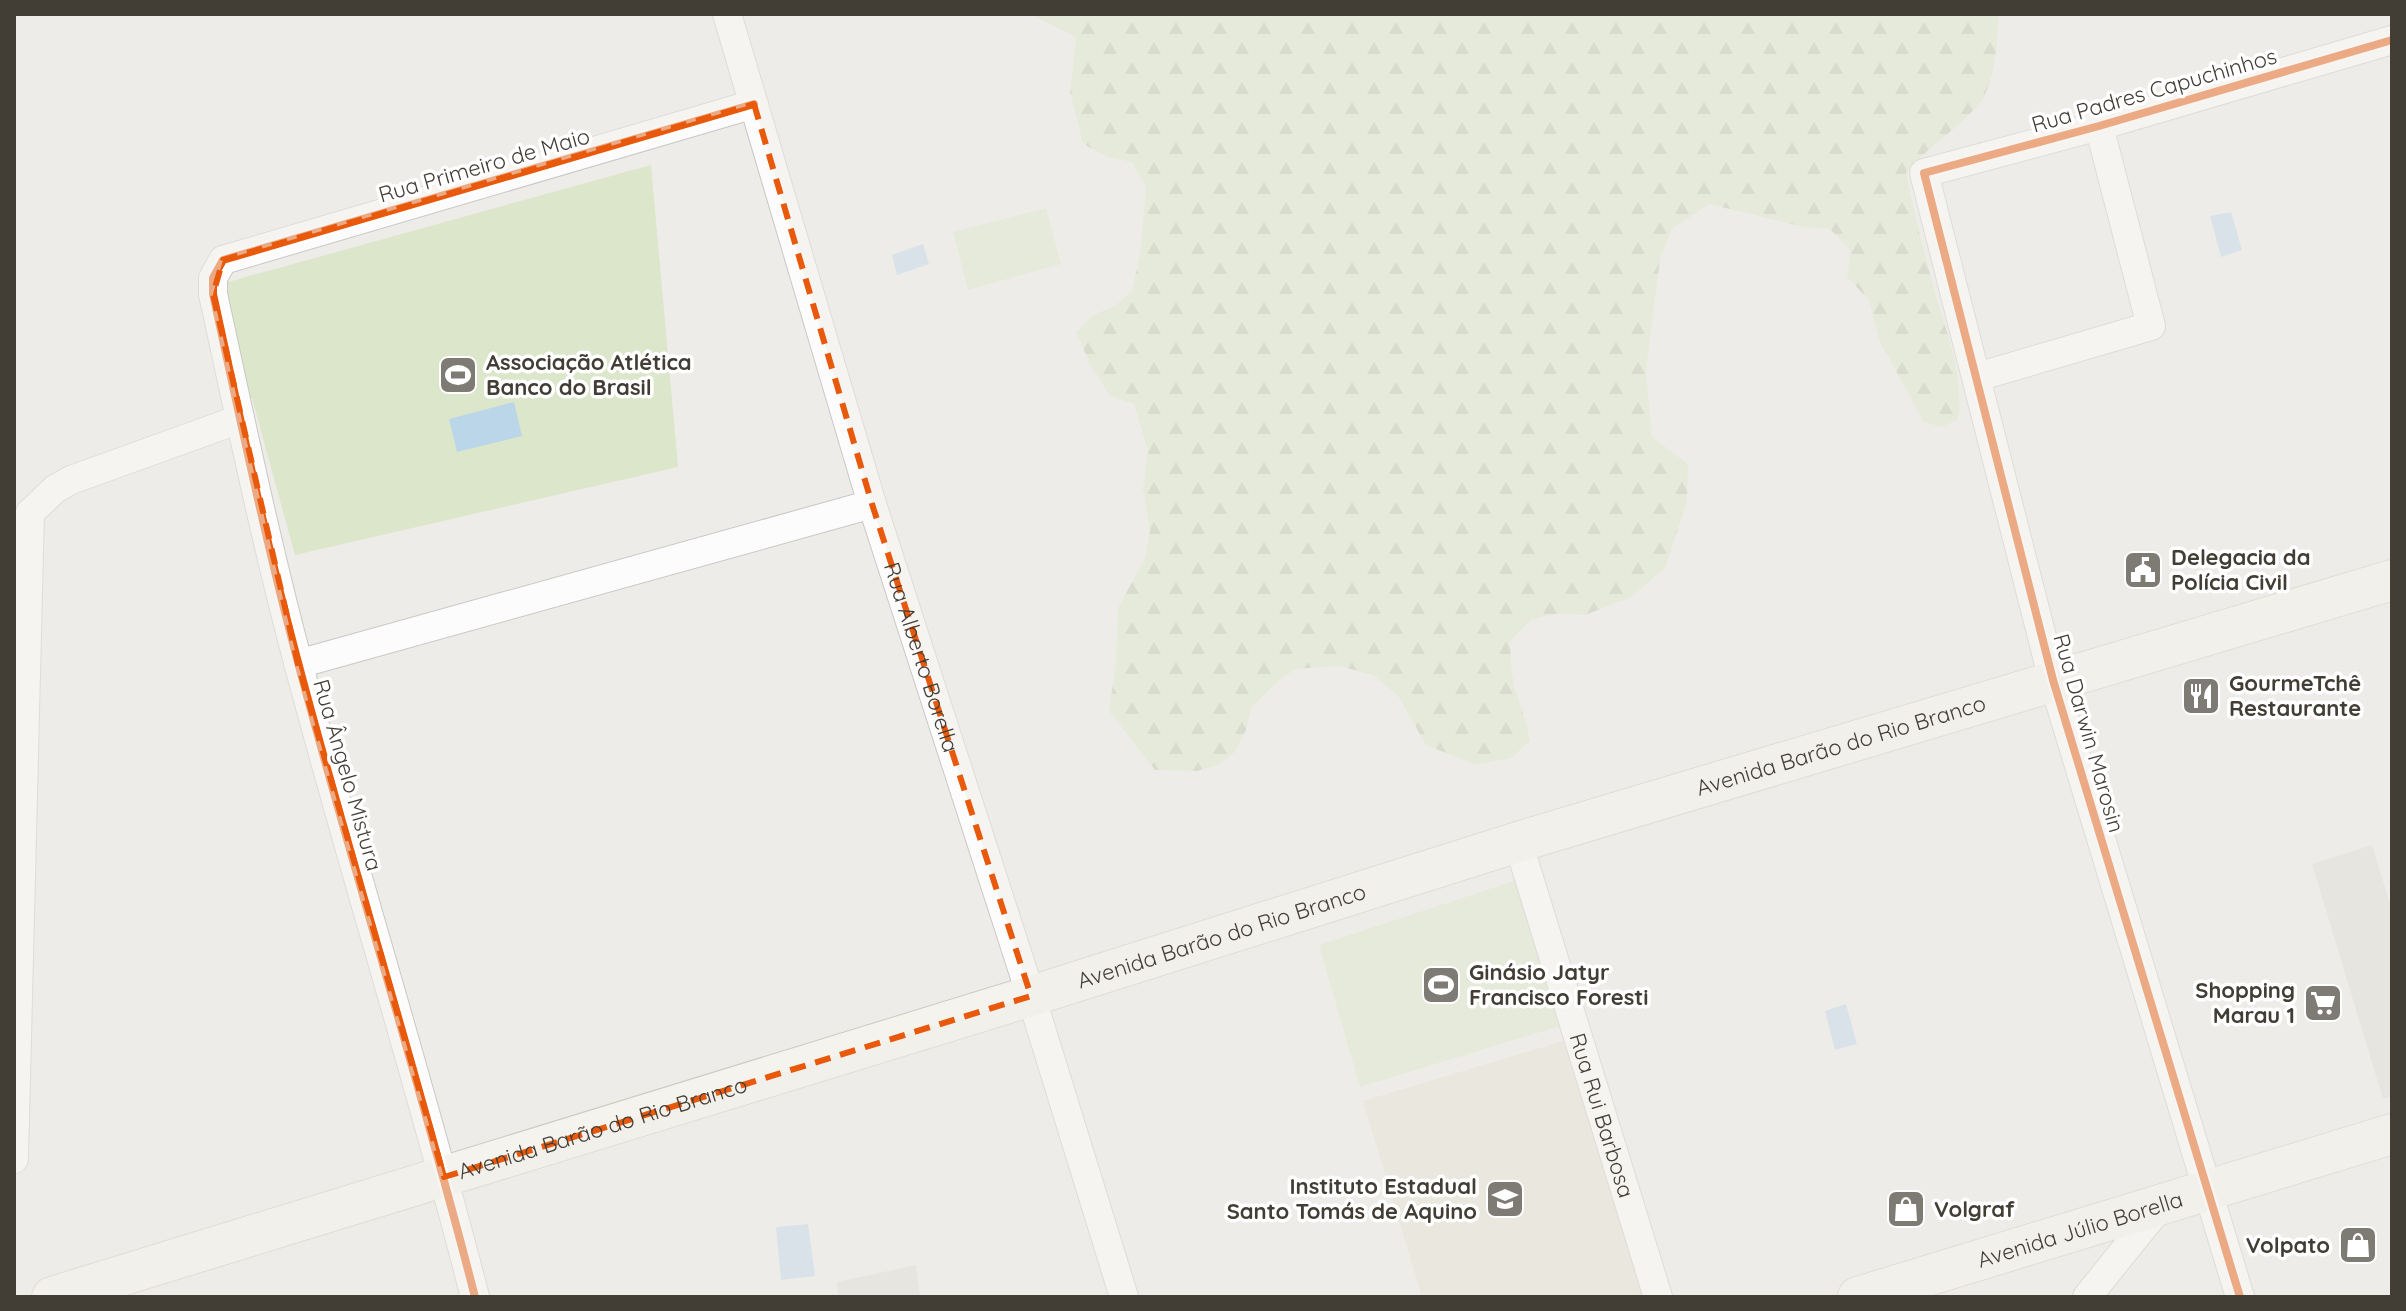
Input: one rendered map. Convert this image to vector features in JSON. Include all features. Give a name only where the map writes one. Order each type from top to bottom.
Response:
[{"type":"main road","name":"Avenida Barão do Rio Branco","points":[[52,1297],[1031,996],[1518,842],[2392,580]]},
{"type":"main road","name":"Avenida Júlio Borella","points":[[1858,1297],[2392,1134]]},
{"type":"street","name":"Rua Alberto Borella","points":[[727,14],[872,504],[1031,996],[1124,1297]]},
{"type":"street","name":"Rua Padres Capuchinhos","points":[[1924,173],[2099,126],[2392,40]]},
{"type":"street","name":"Rua Primeiro de Maio","points":[[223,260],[754,104]]},
{"type":"street","points":[[1977,377],[2151,326],[2099,126]]},
{"type":"street","name":"Rua Darwin Marosin","points":[[1924,173],[2053,680],[2240,1297]]},
{"type":"street","name":"Rua Ângelo Mistura","points":[[223,260],[213,278],[213,294],[298,664],[444,1177],[475,1297]]},
{"type":"street","points":[[14,1159],[22,511],[71,480],[240,419]]},
{"type":"street","points":[[298,664],[872,504]]},
{"type":"street","name":"Rua Rui Barbosa","points":[[1518,842],[1658,1297]]},
{"type":"street","points":[[2087,1297],[2162,1203]]},
{"type":"highlighted area","points":[[754,104],[872,504],[1031,996],[444,1177],[298,664],[213,294],[223,260]]},
{"type":"shaded area","points":[[2372,845],[2392,910],[2392,1097],[2383,1099],[2312,864]]},
{"type":"shaded area","name":"Instituto Estadual Santo Tomás de Aquino","points":[[1573,1038],[1646,1297],[1422,1297],[1363,1101]]},
{"type":"shaded area","points":[[916,1265],[920,1297],[838,1297],[837,1282]]},
{"type":"green space","points":[[1030,14],[1999,14],[1995,61],[1985,95],[1970,113],[1906,172],[1927,263],[1954,356],[1960,404],[1958,420],[1941,427],[1924,422],[1879,340],[1869,300],[1847,277],[1851,251],[1830,229],[1803,227],[1709,204],[1672,229],[1660,259],[1646,370],[1652,437],[1688,464],[1687,502],[1665,568],[1631,597],[1585,615],[1554,614],[1531,620],[1510,641],[1514,684],[1530,741],[1511,758],[1476,765],[1426,745],[1399,697],[1373,675],[1339,666],[1295,669],[1251,708],[1246,730],[1235,752],[1218,765],[1197,771],[1155,770],[1109,711],[1116,662],[1118,608],[1145,558],[1150,531],[1143,489],[1148,451],[1134,404],[1110,396],[1091,366],[1076,332],[1093,315],[1115,306],[1132,291],[1140,255],[1146,187],[1132,162],[1108,157],[1083,144],[1070,92],[1076,37]]},
{"type":"green space","name":"Associação Atlética Banco do Brasil","points":[[651,165],[678,467],[295,555],[252,398],[245,399],[221,284]]},
{"type":"green space","points":[[1046,208],[1061,264],[968,290],[953,232]]},
{"type":"green space","name":"Ginásio Jatyr Francisco Foresti","points":[[1520,879],[1563,1025],[1360,1087],[1319,945]]},
{"type":"water","points":[[2231,212],[2242,250],[2221,257],[2210,216]]},
{"type":"water","points":[[923,244],[929,264],[897,275],[892,255]]},
{"type":"water","points":[[514,402],[522,436],[457,452],[449,419]]},
{"type":"water","points":[[1846,1004],[1857,1044],[1835,1050],[1825,1011]]},
{"type":"water","points":[[808,1224],[815,1276],[781,1280],[776,1227]]},
{"type":"cycle path","points":[[2240,1297],[2053,680],[1924,173],[2099,126],[2392,40]]},
{"type":"cycle path","points":[[475,1297],[287,620],[213,294],[213,278],[223,260],[754,104]]},
{"type":"place","name":"Associação Atlética Banco do Brasil","points":[[458,375]]},
{"type":"place","name":"Delegacia da Polícia Civil","points":[[2143,570]]},
{"type":"place","name":"GourmeTchê Restaurante","points":[[2201,696]]},
{"type":"place","name":"Ginásio Jatyr Francisco Foresti","points":[[1441,985]]},
{"type":"place","name":"Shopping Marau 1","points":[[2323,1003]]},
{"type":"place","name":"Instituto Estadual Santo Tomás de Aquino","points":[[1505,1199]]},
{"type":"place","name":"Volgraf","points":[[1906,1209]]},
{"type":"place","name":"Volpato","points":[[2358,1245]]}]
